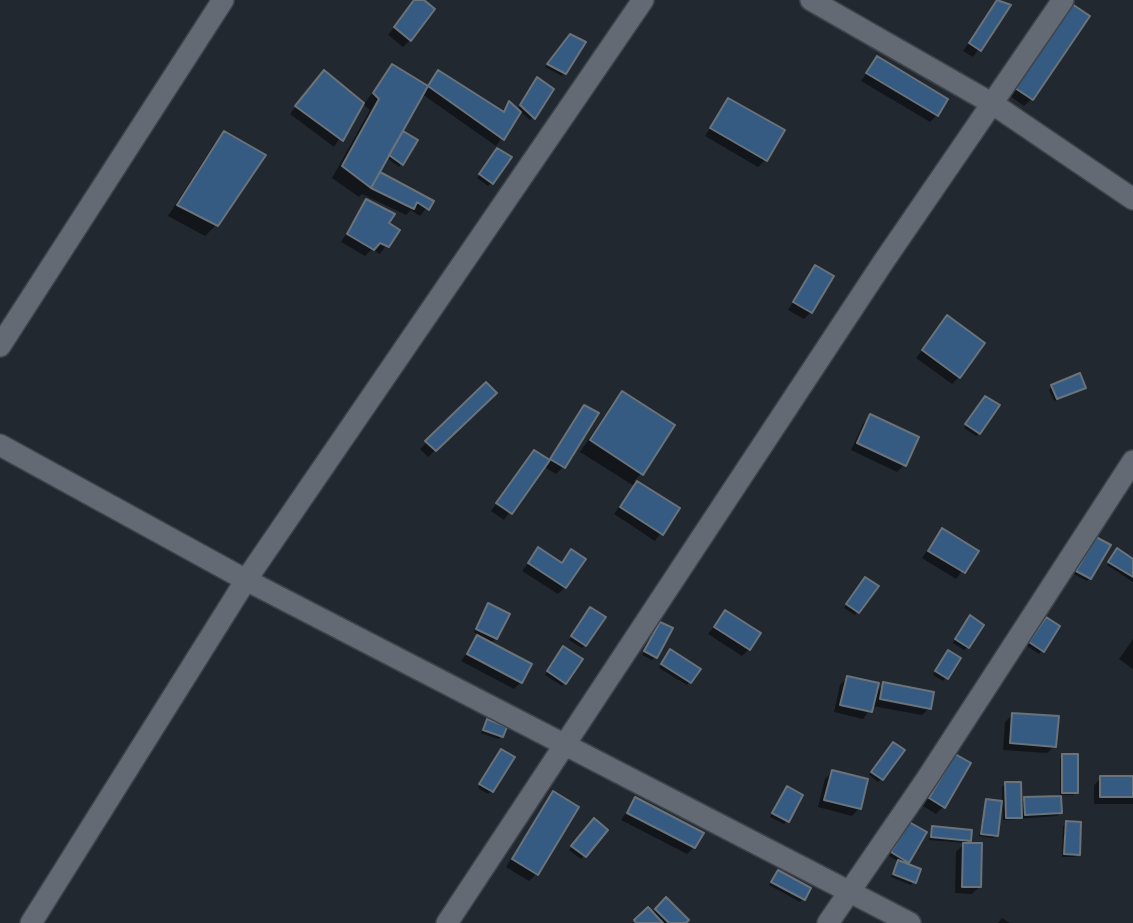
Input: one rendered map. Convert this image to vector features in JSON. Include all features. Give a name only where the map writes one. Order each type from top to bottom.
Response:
[{"type":"street","points":[[0,346],[223,0]]},
{"type":"street","points":[[30,923],[246,580],[643,0]]},
{"type":"street","points":[[811,0],[993,104],[1133,199]]},
{"type":"street","points":[[447,923],[884,261],[1063,0]]},
{"type":"street","points":[[0,445],[246,580],[910,923]]},
{"type":"street","points":[[828,923],[926,780],[1133,461]]},
{"type":"building","points":[[414,0],[424,0],[435,9],[411,41],[394,27]]},
{"type":"building","points":[[997,0],[1011,5],[981,51],[969,43]]},
{"type":"building","points":[[1072,4],[1090,16],[1033,100],[1015,88]]},
{"type":"building","points":[[570,34],[586,42],[566,74],[547,64]]},
{"type":"building","points":[[877,56],[948,99],[938,116],[866,73]]},
{"type":"building","points":[[392,64],[428,86],[371,188],[342,166],[379,99],[373,93]]},
{"type":"building","points":[[324,70],[364,103],[343,141],[295,106]]},
{"type":"building","points":[[438,70],[504,112],[509,101],[521,112],[504,140],[428,86]]},
{"type":"building","points":[[537,77],[554,89],[535,119],[520,105]]},
{"type":"building","points":[[728,98],[785,130],[767,161],[710,128]]},
{"type":"building","points":[[224,131],[266,155],[218,226],[177,205]]},
{"type":"building","points":[[403,131],[418,140],[403,165],[389,155]]},
{"type":"building","points":[[497,148],[512,157],[493,184],[479,174]]},
{"type":"building","points":[[380,172],[434,201],[429,210],[417,202],[414,209],[371,188]]},
{"type":"building","points":[[366,199],[395,214],[389,223],[400,230],[389,247],[380,243],[374,250],[347,234]]},
{"type":"building","points":[[815,265],[834,276],[812,313],[793,302]]},
{"type":"building","points":[[947,315],[985,343],[960,378],[922,350]]},
{"type":"building","points":[[1080,373],[1086,388],[1057,399],[1051,385]]},
{"type":"building","points":[[486,382],[497,393],[436,451],[425,441]]},
{"type":"building","points":[[622,391],[675,425],[643,475],[590,440]]},
{"type":"building","points":[[985,396],[1000,405],[980,434],[965,424]]},
{"type":"building","points":[[584,405],[599,413],[565,468],[550,459]]},
{"type":"building","points":[[870,414],[919,437],[906,466],[857,443]]},
{"type":"building","points":[[534,450],[550,460],[512,514],[496,503]]},
{"type":"building","points":[[637,481],[680,508],[663,535],[620,507]]},
{"type":"building","points":[[942,528],[979,551],[965,573],[928,551]]},
{"type":"building","points":[[1096,537],[1111,545],[1091,579],[1076,571]]},
{"type":"building","points":[[538,547],[562,563],[571,549],[586,559],[566,588],[528,563]]},
{"type":"building","points":[[1117,548],[1133,559],[1133,577],[1108,562]]},
{"type":"building","points":[[865,577],[879,586],[859,613],[846,604]]},
{"type":"building","points":[[488,603],[510,614],[497,639],[476,629]]},
{"type":"building","points":[[590,607],[606,617],[586,646],[571,636]]},
{"type":"building","points":[[725,610],[761,633],[750,650],[714,627]]},
{"type":"building","points":[[970,615],[984,625],[969,648],[955,639]]},
{"type":"building","points":[[1046,617],[1060,626],[1044,652],[1029,642]]},
{"type":"building","points":[[660,622],[673,628],[657,658],[644,651]]},
{"type":"building","points":[[477,635],[532,664],[522,683],[467,654]]},
{"type":"building","points":[[563,646],[583,659],[566,684],[547,671]]},
{"type":"building","points":[[670,649],[701,669],[691,683],[661,664]]},
{"type":"building","points":[[948,650],[961,658],[948,679],[935,671]]},
{"type":"building","points":[[847,676],[879,683],[872,712],[840,705]]},
{"type":"building","points":[[883,682],[934,692],[931,709],[880,699]]},
{"type":"building","points":[[1012,713],[1059,716],[1056,747],[1010,743]]},
{"type":"building","points":[[487,719],[507,727],[503,737],[483,730]]},
{"type":"building","points":[[893,742],[905,750],[883,780],[871,772]]},
{"type":"building","points":[[501,749],[515,757],[493,792],[479,784]]},
{"type":"building","points":[[955,754],[971,763],[945,808],[929,798]]},
{"type":"building","points":[[1062,754],[1078,754],[1078,793],[1062,793]]},
{"type":"building","points":[[832,770],[868,779],[861,809],[824,800]]},
{"type":"building","points":[[1100,776],[1133,776],[1133,797],[1100,797]]},
{"type":"building","points":[[1005,782],[1021,782],[1022,818],[1006,818]]},
{"type":"building","points":[[787,786],[803,795],[789,822],[772,813]]},
{"type":"building","points":[[553,791],[579,807],[538,875],[512,859]]},
{"type":"building","points":[[1061,796],[1062,813],[1025,815],[1024,797]]},
{"type":"building","points":[[635,797],[704,833],[695,848],[627,813]]},
{"type":"building","points":[[986,799],[1002,801],[998,836],[981,834]]},
{"type":"building","points":[[594,818],[608,830],[586,857],[571,846]]},
{"type":"building","points":[[1066,821],[1081,822],[1080,855],[1064,854]]},
{"type":"building","points":[[909,822],[927,832],[909,863],[891,852]]},
{"type":"building","points":[[932,826],[972,830],[971,841],[931,837]]},
{"type":"building","points":[[963,843],[982,843],[981,887],[962,887]]},
{"type":"building","points":[[898,860],[921,869],[916,883],[893,874]]},
{"type":"building","points":[[778,870],[811,888],[805,900],[771,882]]},
{"type":"building","points":[[666,897],[689,920],[686,923],[669,923],[655,909]]},
{"type":"building","points":[[648,907],[663,923],[636,923],[634,920]]}]
